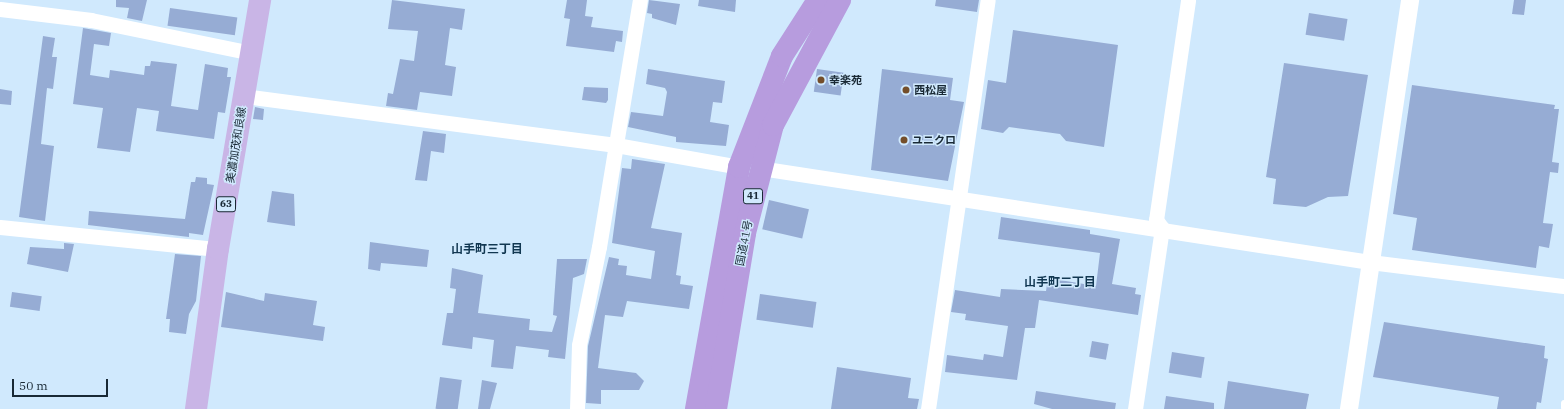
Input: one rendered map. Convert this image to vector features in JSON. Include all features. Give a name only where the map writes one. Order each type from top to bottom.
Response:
[{"type":"highway","name":"国道41号","points":[[696,409],[750,167],[782,56],[818,0]]},
{"type":"highway","name":"国道41号","points":[[716,409],[745,233],[750,167],[840,0]]},
{"type":"main road","name":"美濃加茂和良線","points":[[196,409],[218,249],[260,0]]},
{"type":"street","points":[[577,409],[579,345],[616,146],[640,0]]},
{"type":"street","points":[[928,409],[988,0]]},
{"type":"street","points":[[1135,409],[1162,228],[1156,220],[1188,0]]},
{"type":"street","points":[[1349,409],[1410,0]]},
{"type":"street","points":[[0,9],[91,20],[252,53]]},
{"type":"street","points":[[244,96],[616,146],[1162,228],[1370,262],[1564,286]]},
{"type":"street","points":[[0,227],[218,249]]},
{"type":"building","points":[[116,0],[147,0],[142,21],[127,18],[129,8],[116,7]]},
{"type":"building","points":[[392,0],[465,9],[462,30],[450,28],[445,65],[456,67],[452,96],[420,92],[417,110],[386,106],[388,93],[393,94],[400,59],[414,61],[418,31],[388,29]]},
{"type":"building","points":[[567,0],[587,0],[585,16],[593,17],[591,27],[623,31],[622,42],[616,41],[614,52],[566,46],[570,19],[564,18]]},
{"type":"building","points":[[649,0],[680,4],[676,25],[652,18],[652,14],[647,13]]},
{"type":"building","points":[[699,0],[736,0],[735,12],[698,6]]},
{"type":"building","points":[[936,0],[979,0],[977,12],[935,6]]},
{"type":"building","points":[[1514,0],[1526,0],[1524,15],[1512,14]]},
{"type":"building","points":[[170,8],[237,17],[235,35],[167,26]]},
{"type":"building","points":[[1309,13],[1348,19],[1344,41],[1306,35]]},
{"type":"building","points":[[83,28],[111,33],[109,46],[94,44],[90,75],[109,78],[110,70],[144,75],[145,66],[150,66],[151,61],[177,64],[171,106],[198,110],[205,64],[228,68],[227,77],[231,77],[225,113],[218,112],[214,139],[156,131],[159,111],[137,108],[130,152],[97,148],[103,108],[73,104]]},
{"type":"building","points":[[1013,30],[1118,45],[1104,147],[1066,141],[1060,134],[1009,127],[1003,133],[981,129],[988,80],[1006,83]]},
{"type":"building","points":[[43,36],[55,38],[52,57],[57,57],[53,89],[47,88],[41,144],[54,146],[45,221],[19,217]]},
{"type":"building","points":[[1284,63],[1368,75],[1348,196],[1328,197],[1306,207],[1273,204],[1276,179],[1266,177]]},
{"type":"building","points":[[648,69],[725,81],[722,103],[713,102],[710,122],[729,125],[726,146],[676,142],[676,137],[628,127],[631,112],[663,116],[667,92],[665,88],[646,84]]},
{"type":"building","points":[[817,69],[844,73],[841,96],[814,92]]},
{"type":"building","points":[[882,69],[953,78],[950,100],[964,102],[948,181],[871,170]]},
{"type":"building","points":[[1412,85],[1555,105],[1554,109],[1559,109],[1552,162],[1559,163],[1558,173],[1550,172],[1543,223],[1553,224],[1549,248],[1539,246],[1536,268],[1412,250],[1417,218],[1393,214]]},
{"type":"building","points":[[584,87],[608,88],[608,100],[606,103],[582,100]]},
{"type":"building","points":[[0,89],[12,91],[11,105],[0,104]]},
{"type":"building","points":[[255,107],[264,109],[263,120],[253,119]]},
{"type":"building","points":[[423,131],[446,134],[444,153],[431,151],[427,181],[415,180]]},
{"type":"building","points":[[632,159],[665,164],[651,228],[682,233],[676,275],[681,276],[680,284],[693,286],[689,309],[627,301],[623,317],[605,315],[598,368],[636,373],[644,381],[639,390],[601,390],[601,404],[586,403],[588,346],[609,257],[619,259],[618,265],[627,266],[626,275],[651,279],[655,251],[612,243],[622,168],[631,169]]},
{"type":"building","points":[[196,177],[207,178],[207,184],[214,185],[203,235],[189,233],[189,237],[88,225],[89,211],[185,219],[191,182],[195,182]]},
{"type":"building","points":[[272,191],[294,194],[295,226],[267,222]]},
{"type":"building","points":[[769,200],[809,209],[802,238],[762,229]]},
{"type":"building","points":[[1001,217],[1090,230],[1090,234],[1120,239],[1112,284],[1136,288],[1135,294],[1141,295],[1138,315],[1039,300],[1035,328],[1025,328],[1017,380],[945,372],[947,355],[983,360],[984,354],[1003,357],[1008,326],[965,320],[966,314],[951,312],[955,290],[1000,297],[1001,289],[1046,291],[1048,278],[1096,286],[1100,253],[998,239]]},
{"type":"building","points":[[370,242],[429,250],[427,267],[381,263],[380,271],[368,269]]},
{"type":"building","points":[[64,243],[74,244],[68,272],[27,264],[30,247],[64,249]]},
{"type":"building","points":[[175,254],[201,256],[196,301],[189,314],[186,334],[169,332],[170,319],[166,319]]},
{"type":"building","points":[[557,259],[587,259],[584,274],[573,278],[565,359],[548,357],[549,350],[516,346],[513,369],[491,367],[494,340],[473,337],[472,349],[442,345],[447,313],[453,313],[456,289],[450,288],[452,268],[483,275],[478,313],[530,319],[529,330],[552,332],[557,316],[553,315]]},
{"type":"building","points":[[12,292],[42,296],[40,311],[10,307]]},
{"type":"building","points":[[226,292],[264,301],[265,293],[317,301],[313,325],[325,327],[323,341],[221,327]]},
{"type":"building","points":[[760,294],[816,302],[813,328],[756,320]]},
{"type":"building","points":[[1384,322],[1545,346],[1544,358],[1548,359],[1541,403],[1537,402],[1536,409],[1497,409],[1499,397],[1373,377]]},
{"type":"building","points":[[1092,341],[1109,344],[1106,360],[1089,357]]},
{"type":"building","points":[[1172,352],[1205,357],[1201,378],[1169,373]]},
{"type":"building","points":[[837,367],[911,378],[908,398],[919,399],[917,409],[831,409]]},
{"type":"building","points":[[440,377],[462,380],[458,409],[436,409]]},
{"type":"building","points":[[482,380],[497,383],[490,409],[478,409]]},
{"type":"building","points":[[1228,381],[1309,394],[1306,409],[1224,409]]},
{"type":"building","points":[[1036,391],[1116,403],[1115,409],[1052,409],[1034,404]]},
{"type":"building","points":[[1166,396],[1214,403],[1214,409],[1164,409]]},
{"type":"place","name":"幸楽苑","points":[[821,80]]},
{"type":"place","name":"西松屋","points":[[906,90]]},
{"type":"place","name":"ユニクロ","points":[[904,140]]},
{"type":"district","name":"山手町三丁目","points":[[487,249]]},
{"type":"district","name":"山手町二丁目","points":[[1060,282]]}]
